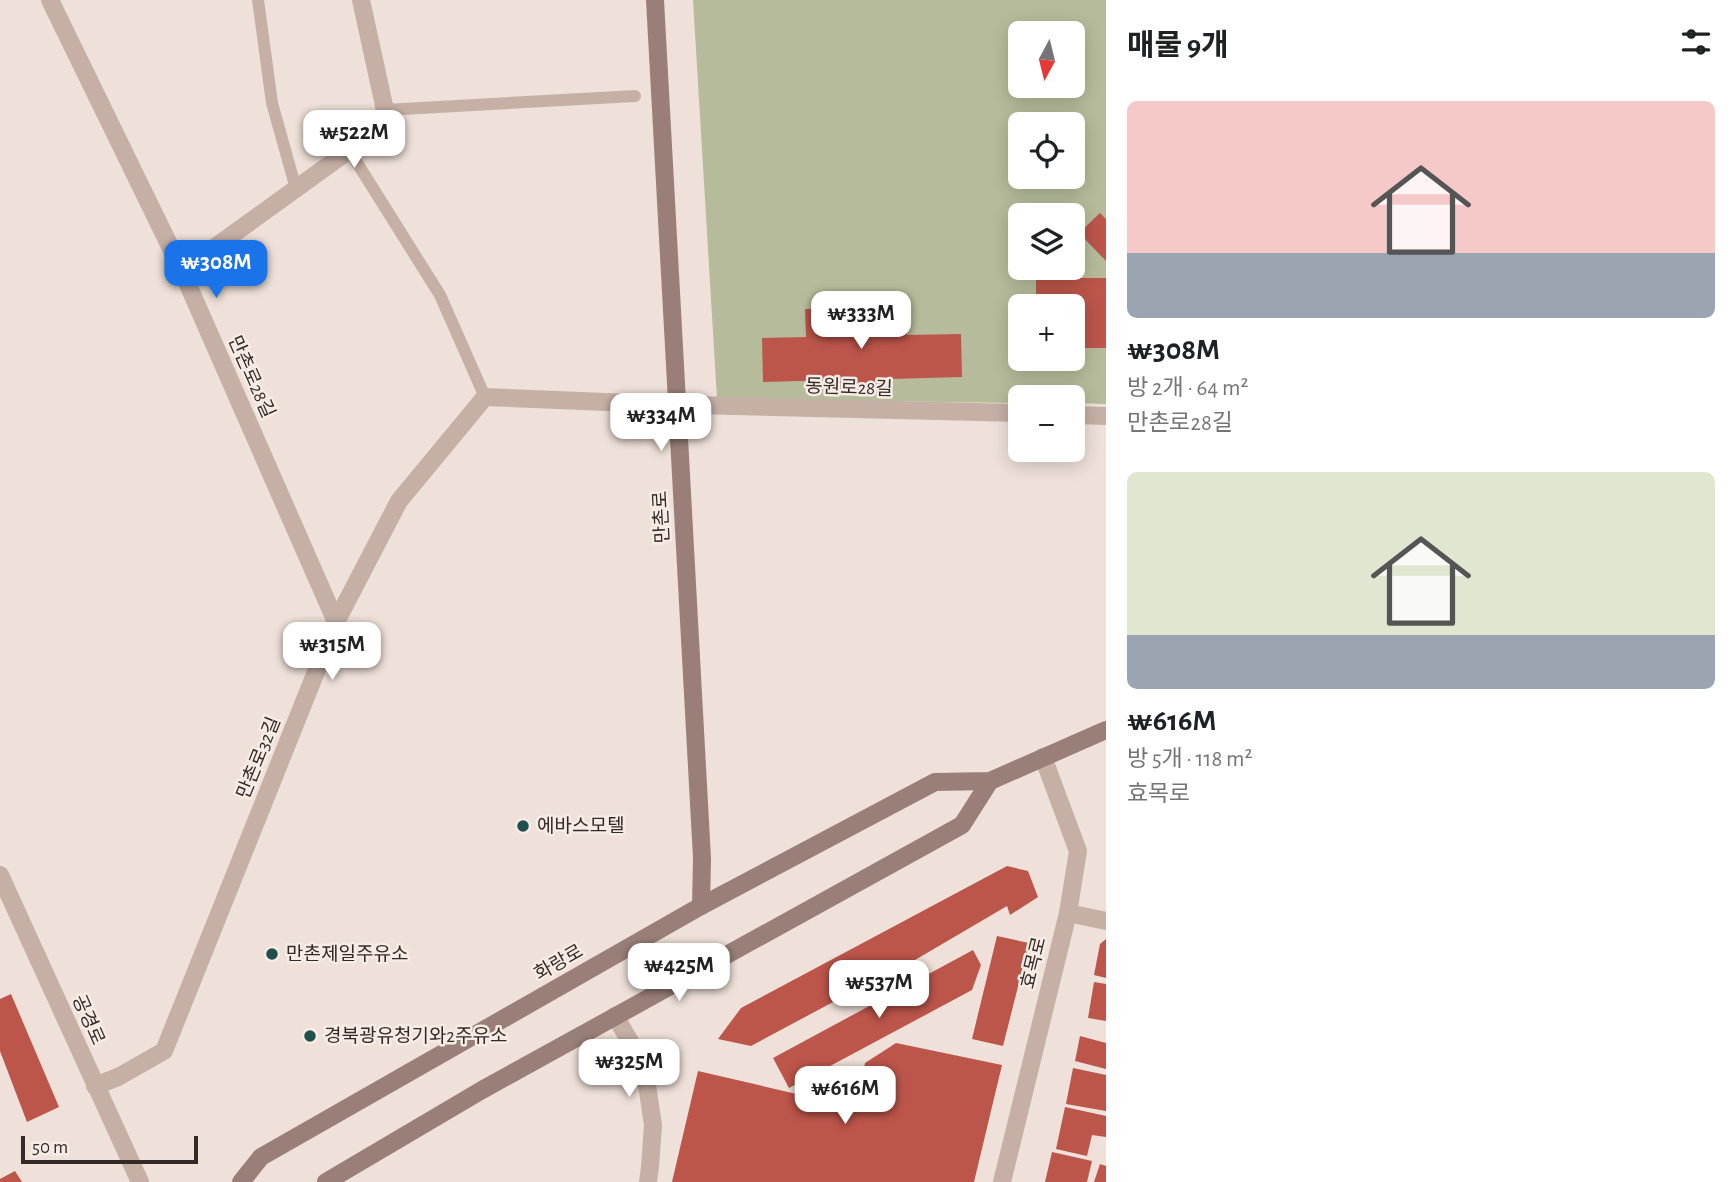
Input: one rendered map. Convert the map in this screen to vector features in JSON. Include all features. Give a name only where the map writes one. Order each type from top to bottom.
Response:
[{"type":"main road","name":"만촌로","points":[[655,0],[702,858],[701,906]]},
{"type":"main road","name":"화랑로","points":[[241,1182],[261,1157],[701,906],[935,782],[990,781],[1106,730]]},
{"type":"main road","points":[[326,1182],[482,1090],[961,825],[990,781]]},
{"type":"street","name":"만촌로28길","points":[[50,0],[182,271],[335,622]]},
{"type":"street","points":[[182,271],[373,133],[385,110],[361,0]]},
{"type":"street","points":[[485,397],[677,404]]},
{"type":"street","name":"만촌로32길","points":[[95,1086],[118,1077],[164,1051],[335,622],[398,501],[485,397]]},
{"type":"street","name":"동원로28길","points":[[677,404],[1008,414]]},
{"type":"street","points":[[1085,415],[1106,416]]},
{"type":"street","name":"효목로","points":[[1002,1182],[1068,913],[1078,851],[1043,757]]},
{"type":"street","name":"공경로","points":[[0,874],[140,1182]]},
{"type":"street","points":[[1068,913],[1106,921]]},
{"type":"street","points":[[615,1016],[643,1065],[653,1125],[648,1182]]},
{"type":"lane","points":[[258,0],[272,103],[296,189]]},
{"type":"lane","points":[[385,110],[635,96]]},
{"type":"lane","points":[[349,150],[440,295],[485,397]]},
{"type":"green space","points":[[693,0],[1106,0],[1106,404],[1085,403],[1085,385],[1008,385],[1008,403],[717,399]]},
{"type":"building","points":[[1100,213],[1106,219],[1106,261],[1085,239],[1085,227]]},
{"type":"building","points":[[1106,278],[1106,348],[1085,348],[1085,294],[1036,294],[1036,280]]},
{"type":"building","points":[[907,307],[907,335],[961,334],[962,377],[890,379],[891,393],[837,394],[836,380],[763,382],[762,338],[806,337],[805,309]]},
{"type":"building","points":[[1007,866],[1028,871],[1038,897],[1010,915],[1007,906],[915,960],[918,966],[893,980],[889,972],[751,1046],[718,1039],[741,1008]]},
{"type":"building","points":[[997,936],[1029,943],[1003,1046],[972,1039]]},
{"type":"building","points":[[1106,939],[1106,978],[1094,975],[1100,944]]},
{"type":"building","points":[[973,950],[981,965],[972,990],[789,1088],[773,1058]]},
{"type":"building","points":[[1094,982],[1106,984],[1106,1021],[1088,1018]]},
{"type":"building","points":[[11,994],[59,1107],[27,1122],[0,1051],[0,999]]},
{"type":"building","points":[[1080,1036],[1106,1043],[1106,1069],[1075,1061]]},
{"type":"building","points":[[896,1043],[1002,1065],[974,1182],[672,1182],[698,1071],[857,1108],[865,1063]]},
{"type":"building","points":[[1073,1068],[1106,1075],[1106,1111],[1066,1104]]},
{"type":"building","points":[[1065,1107],[1106,1116],[1106,1137],[1092,1135],[1087,1156],[1056,1149]]},
{"type":"building","points":[[1052,1152],[1092,1161],[1087,1182],[1045,1182]]},
{"type":"building","points":[[1100,1164],[1106,1166],[1106,1182],[1094,1182]]},
{"type":"building","points":[[15,1171],[22,1182],[0,1182],[0,1179]]},
{"type":"place","name":"에바스모텔","points":[[523,826]]},
{"type":"place","name":"만촌제일주유소","points":[[272,954]]},
{"type":"place","name":"경북광유청기와2주유소","points":[[310,1036]]}]
